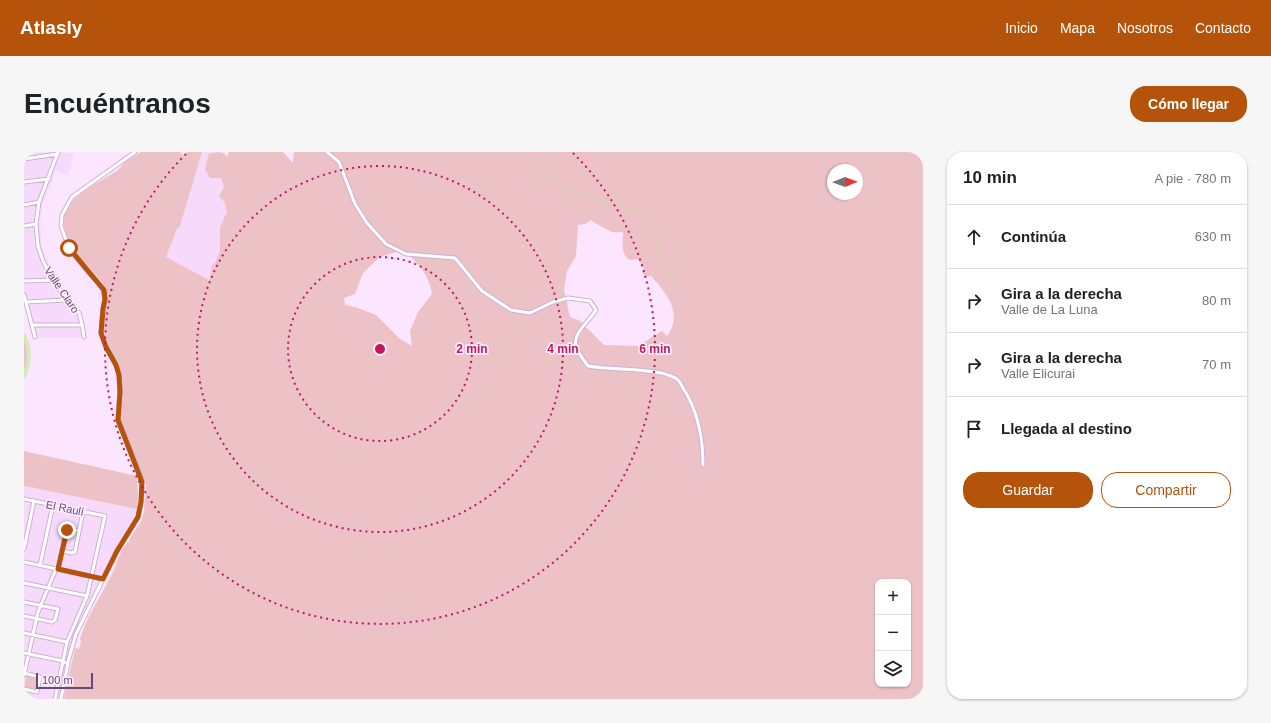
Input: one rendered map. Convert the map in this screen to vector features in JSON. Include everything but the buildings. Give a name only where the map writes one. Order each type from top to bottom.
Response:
[{"type":"street","points":[[61,699],[68,664],[80,626],[117,551],[138,517],[141,502],[142,482],[118,420],[120,392],[119,375],[101,333],[105,299],[104,290],[69,248],[62,230],[61,222],[62,216],[72,197],[135,152]]},
{"type":"street","points":[[327,152],[339,162],[354,204],[367,223],[386,244],[406,254],[454,258],[482,291],[511,310],[530,313],[553,302],[568,298],[590,301],[596,310],[592,317],[577,334],[576,347],[588,366],[605,369],[624,368],[663,373],[678,380],[690,399],[696,414],[701,437],[703,465]]},
{"type":"street","points":[[24,159],[58,153]]},
{"type":"street","name":"Valle Claro","points":[[58,153],[39,202],[36,224],[38,246],[43,262],[53,280],[67,300],[79,313],[84,337]]},
{"type":"street","points":[[24,182],[48,178]]},
{"type":"street","points":[[24,205],[39,202]]},
{"type":"street","points":[[24,226],[36,224]]},
{"type":"street","points":[[24,281],[53,280]]},
{"type":"street","points":[[24,295],[35,337]]},
{"type":"street","points":[[26,302],[67,300]]},
{"type":"street","points":[[32,326],[82,325]]},
{"type":"street","name":"El Raulí","points":[[24,499],[105,516],[92,576]]},
{"type":"street","points":[[24,549],[34,501]]},
{"type":"street","points":[[40,565],[53,505]]},
{"type":"street","points":[[62,551],[72,553],[75,552],[83,512]]},
{"type":"street","points":[[24,689],[36,692],[40,677],[24,674],[37,618],[57,569],[66,530],[69,529],[79,531]]},
{"type":"street","points":[[24,562],[103,579]]},
{"type":"street","points":[[55,699],[67,642],[87,596],[92,576]]},
{"type":"street","points":[[24,584],[87,596]]},
{"type":"street","points":[[24,602],[58,609],[55,620],[52,622],[24,616]]},
{"type":"street","points":[[24,633],[67,642]]},
{"type":"street","points":[[24,653],[63,661],[68,664]]},
{"type":"shaded area","points":[[24,152],[74,153],[68,175],[56,171],[43,202],[40,224],[42,247],[55,278],[80,312],[85,338],[34,338],[24,299]]},
{"type":"shaded area","points":[[141,152],[180,152],[184,156],[187,152],[202,152],[180,226],[177,229],[166,257],[209,280],[212,266],[220,251],[220,227],[227,212],[225,203],[219,196],[224,187],[221,178],[210,178],[205,169],[209,154],[218,152],[224,153],[227,157],[229,152],[283,152],[293,163],[294,152],[923,152],[923,699],[64,699],[75,648],[79,649],[83,630],[91,613],[113,572],[121,551],[129,542],[142,520],[144,511],[146,485],[120,421],[122,390],[121,373],[108,345],[103,327],[107,301],[106,292],[102,282],[75,252],[68,241],[64,227],[64,216],[72,201],[90,187],[117,171],[126,161]],"holes":[[[591,220],[612,232],[623,232],[623,251],[627,258],[630,260],[638,259],[644,269],[642,272],[645,276],[651,276],[667,296],[671,304],[674,319],[672,328],[667,336],[662,331],[638,346],[604,345],[580,321],[570,317],[564,290],[567,271],[576,256],[578,225],[585,224]],[[403,250],[422,269],[428,280],[432,294],[418,312],[410,331],[412,346],[400,339],[376,315],[345,305],[344,298],[355,294],[363,273],[380,257]]]},
{"type":"shaded area","points":[[202,152],[218,152],[209,154],[224,187],[227,212],[220,227],[220,251],[212,266],[209,280],[166,257],[180,225]]},
{"type":"shaded area","points":[[24,335],[28,345],[29,355],[28,365],[24,376]]},
{"type":"shaded area","points":[[24,451],[137,476],[137,509],[24,486]]},
{"type":"shaded area","points":[[24,486],[137,509],[102,576],[70,643],[57,699],[24,699]]},
{"type":"shaded area","points":[[27,675],[38,677],[35,690],[24,688]]},
{"type":"waterway","points":[[526,152],[537,174],[600,201],[637,213],[657,234],[660,252],[679,288]]},
{"type":"waterway","points":[[24,335],[29,350],[28,365],[24,376]]},
{"type":"route","points":[[67,530],[58,569],[103,579],[117,551],[138,517],[142,489],[140,474],[118,423],[120,401],[119,375],[101,333],[105,299],[104,290],[82,266],[69,248]]}]
